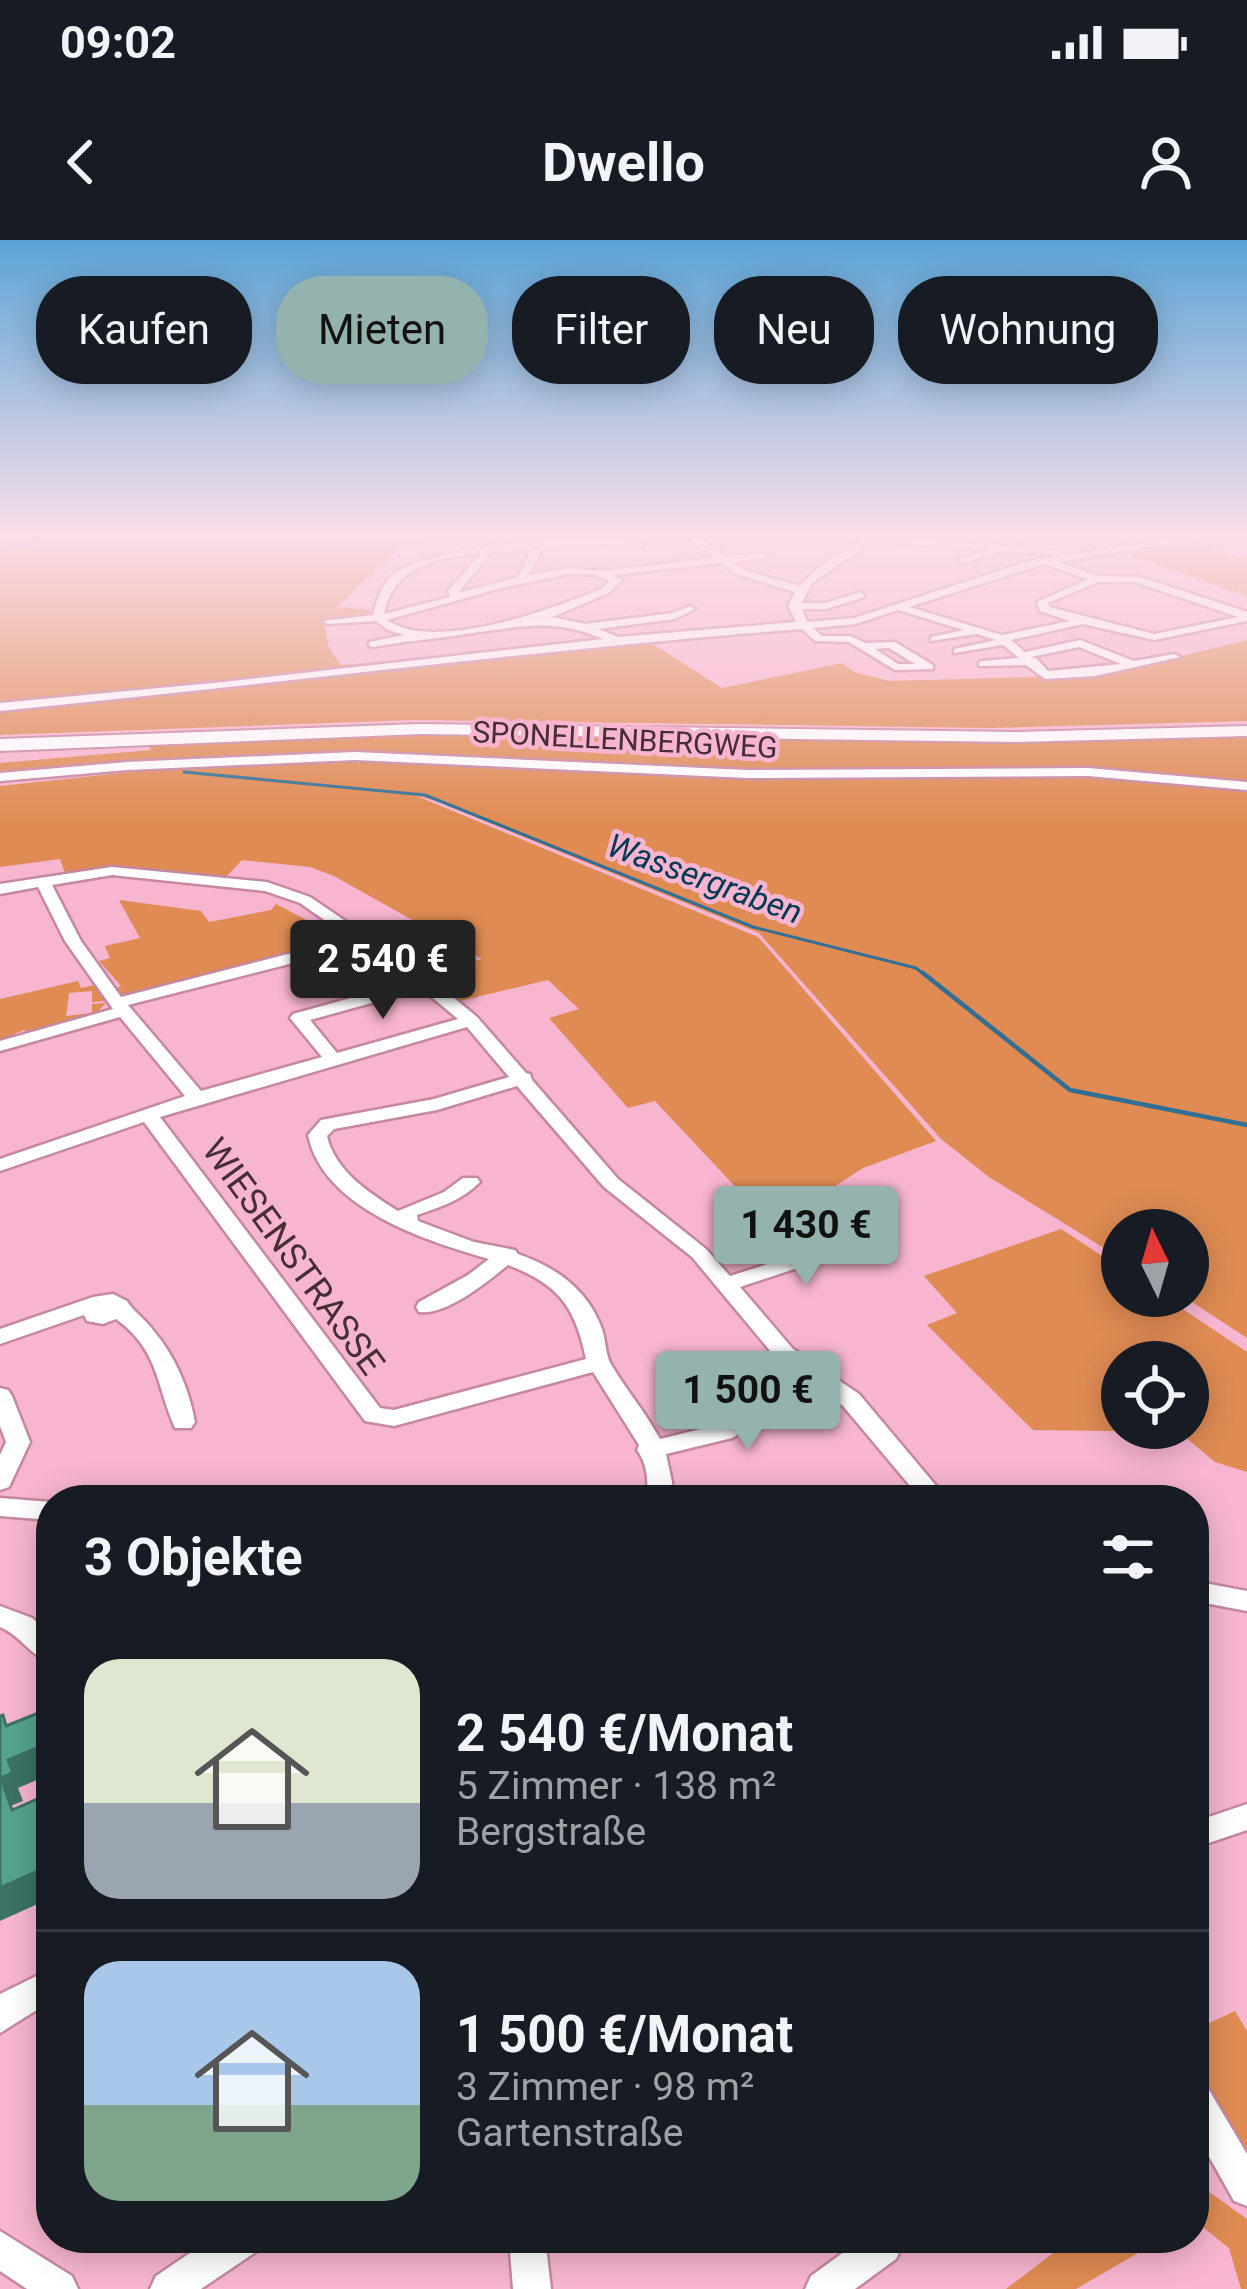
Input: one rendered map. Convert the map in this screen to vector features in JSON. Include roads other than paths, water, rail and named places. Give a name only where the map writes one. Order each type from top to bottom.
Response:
[{"type":"highway","points":[[0,745],[420,724],[947,732],[1247,728]]},
{"type":"highway","points":[[0,745],[216,734],[498,729],[1050,737],[1247,728]]},
{"type":"street","points":[[415,631],[455,631]]},
{"type":"street","points":[[594,631],[616,640]]},
{"type":"street","points":[[0,706],[741,631]]},
{"type":"street","points":[[808,631],[819,640],[850,639],[861,647],[895,668],[929,667],[891,644],[861,647]]},
{"type":"street","points":[[934,639],[980,631],[1004,639],[1045,675],[1174,657]]},
{"type":"street","points":[[958,651],[1042,631]]},
{"type":"street","points":[[1124,631],[1154,638],[1187,631]]},
{"type":"street","points":[[373,644],[401,642],[426,632]]},
{"type":"street","points":[[983,664],[1029,658],[1080,643],[1134,665]]},
{"type":"street","name":"SPONELLENBERGWEG","points":[[0,777],[139,765],[370,756],[747,775],[1088,772],[1247,786]]},
{"type":"street","points":[[0,889],[112,871],[275,889],[305,899],[471,1021],[611,1183],[699,1252],[779,1348],[851,1400],[924,1485]]},
{"type":"street","points":[[43,882],[67,936],[197,1097]]},
{"type":"street","points":[[0,1046],[120,1007],[364,940]]},
{"type":"street","points":[[333,1059],[299,1018],[425,983]]},
{"type":"street","points":[[0,1165],[197,1097],[471,1021]]},
{"type":"street","points":[[524,1078],[437,1104],[328,1124],[317,1135],[318,1147],[343,1179],[408,1223],[440,1237],[508,1254],[561,1284],[593,1336],[598,1363],[622,1390],[659,1485]]},
{"type":"street","name":"WIESENSTRASSE","points":[[147,1113],[373,1415],[394,1418],[598,1363]]},
{"type":"street","points":[[408,1223],[407,1212],[451,1196],[470,1182]]},
{"type":"street","points":[[728,1284],[866,1239]]},
{"type":"street","points":[[427,1307],[476,1280],[508,1254]]},
{"type":"street","points":[[0,1337],[93,1308],[99,1317],[118,1310],[132,1318],[152,1347],[178,1394],[184,1422]]},
{"type":"street","points":[[649,1450],[724,1432],[819,1378]]},
{"type":"street","points":[[0,1396],[18,1442],[0,1481]]},
{"type":"street","points":[[0,1507],[36,1510]]},
{"type":"street","points":[[1209,1594],[1247,1601]]},
{"type":"street","points":[[0,1616],[23,1625],[36,1638]]},
{"type":"street","points":[[1209,1830],[1247,1817]]},
{"type":"street","points":[[0,2017],[8,2007],[36,1992]]},
{"type":"street","points":[[1209,2123],[1247,2188]]},
{"type":"street","points":[[0,2249],[59,2289]]},
{"type":"street","points":[[169,2289],[222,2253]]},
{"type":"street","points":[[528,2253],[532,2289]]},
{"type":"street","points":[[824,2289],[873,2253]]},
{"type":"waterway","name":"Wassergraben","points":[[184,772],[425,795],[753,927],[916,968],[926,976]]},
{"type":"waterway","name":"Wassergraben","points":[[923,973],[1070,1090],[1247,1125]]}]
